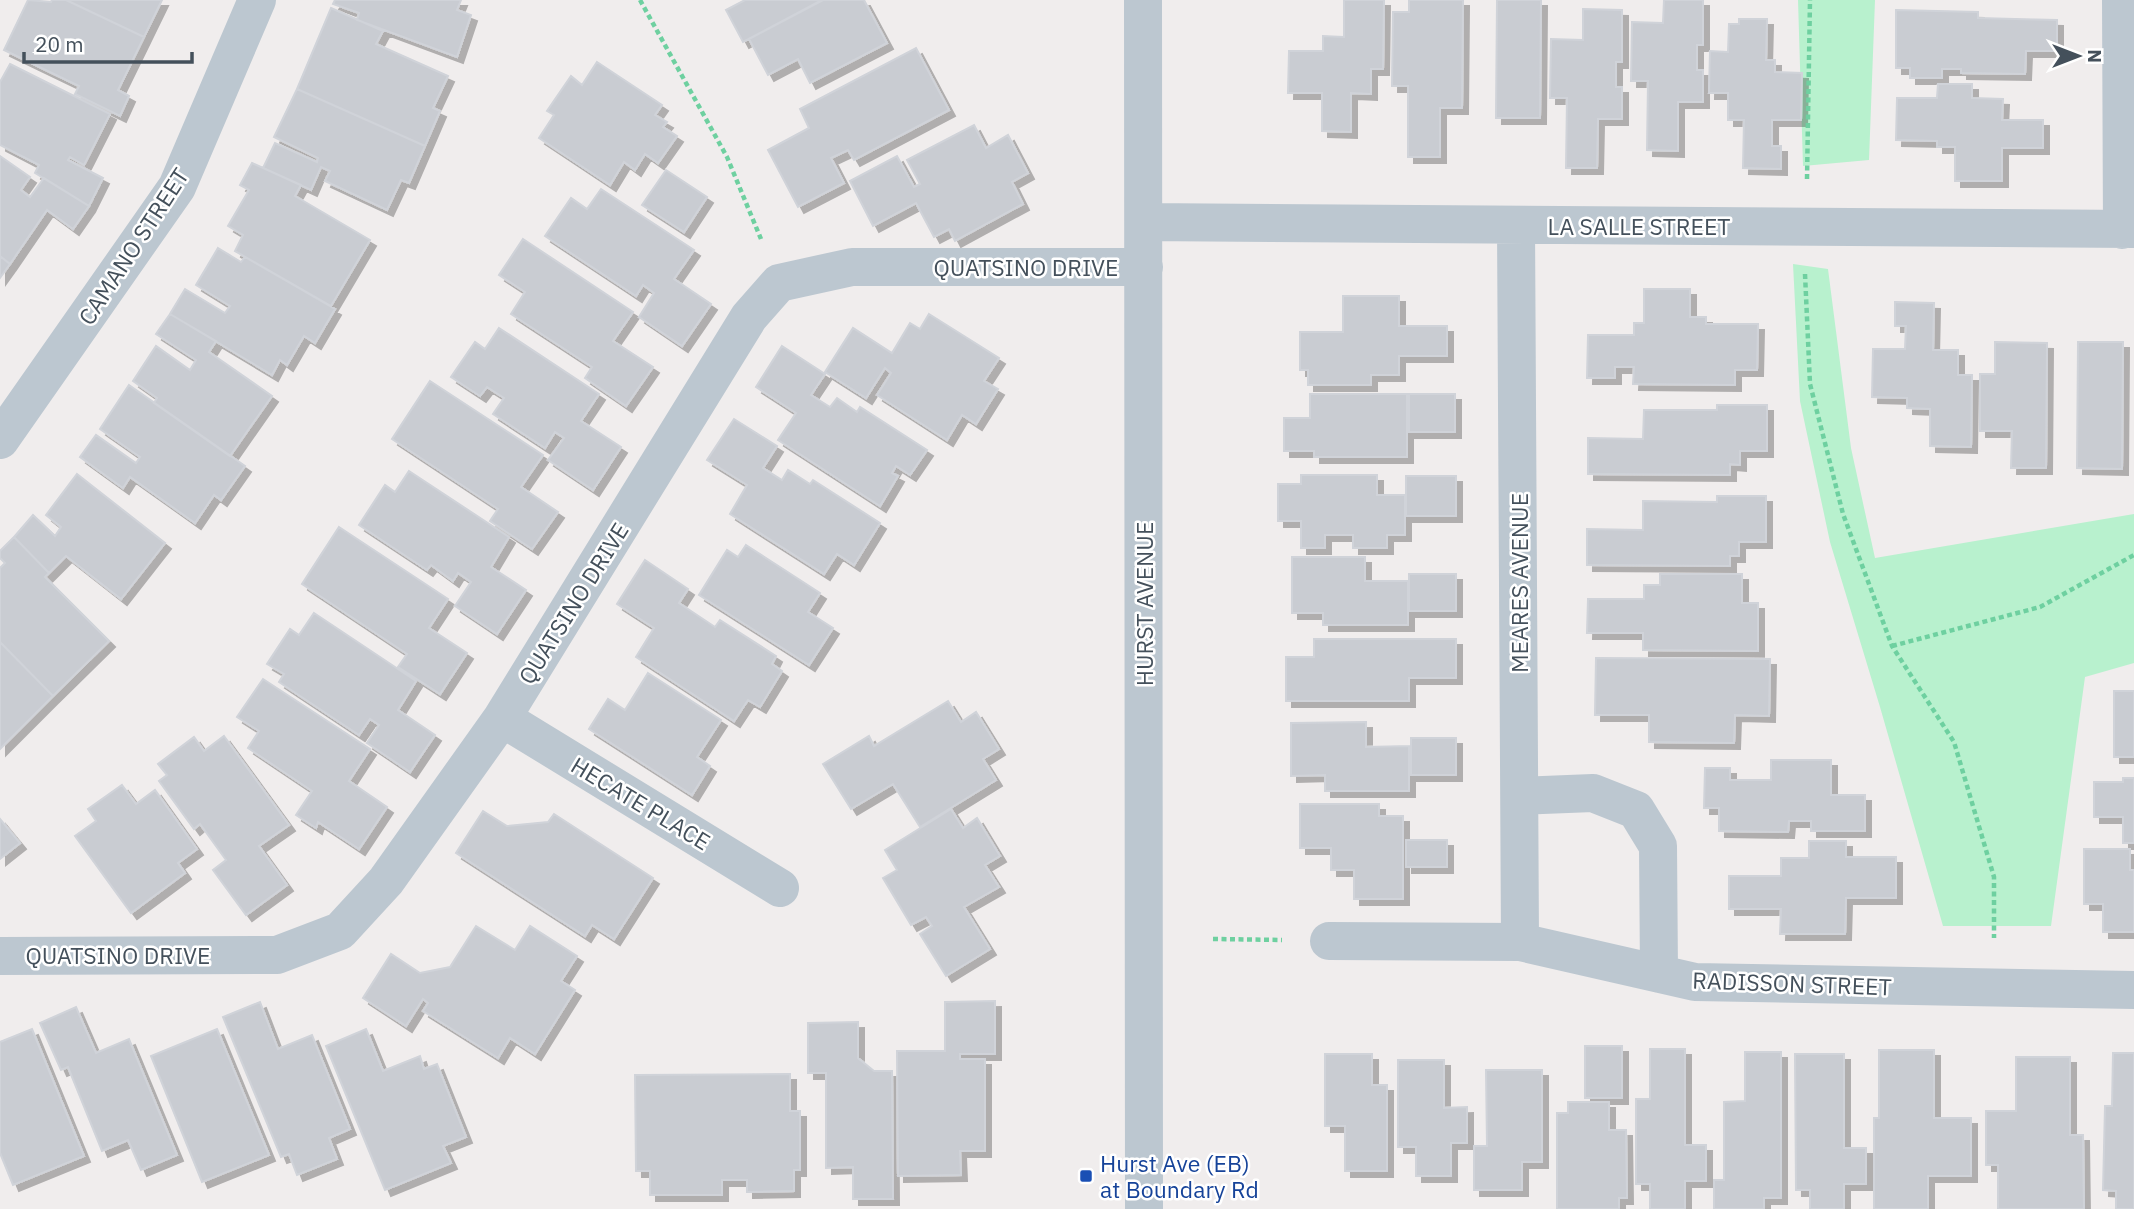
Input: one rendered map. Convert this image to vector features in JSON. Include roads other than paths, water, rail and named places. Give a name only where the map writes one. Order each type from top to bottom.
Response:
[{"type":"street","name":"CAMANO STREET","points":[[0,440],[177,187],[257,0]]},
{"type":"street","name":"HURST AVENUE","points":[[1143,0],[1144,1209]]},
{"type":"street","points":[[2126,9],[2128,230]]},
{"type":"street","name":"LA SALLE STREET","points":[[1144,222],[2128,230]]},
{"type":"street","name":"MEARES AVENUE","points":[[1516,225],[1520,942]]},
{"type":"street","name":"QUATSINO DRIVE","points":[[0,956],[277,955],[340,931],[386,881],[502,718],[749,317],[779,283],[852,267],[1144,267]]},
{"type":"street","name":"HECATE PLACE","points":[[502,718],[780,888]]},
{"type":"street","points":[[1520,796],[1593,793],[1636,810],[1658,846],[1659,974]]},
{"type":"street","name":"RADISSON STREET","points":[[1329,941],[1520,942],[1695,982],[2134,990]]},
{"type":"place","name":"Hurst Ave (EB) at Boundary Rd","points":[[1086,1176]]}]
